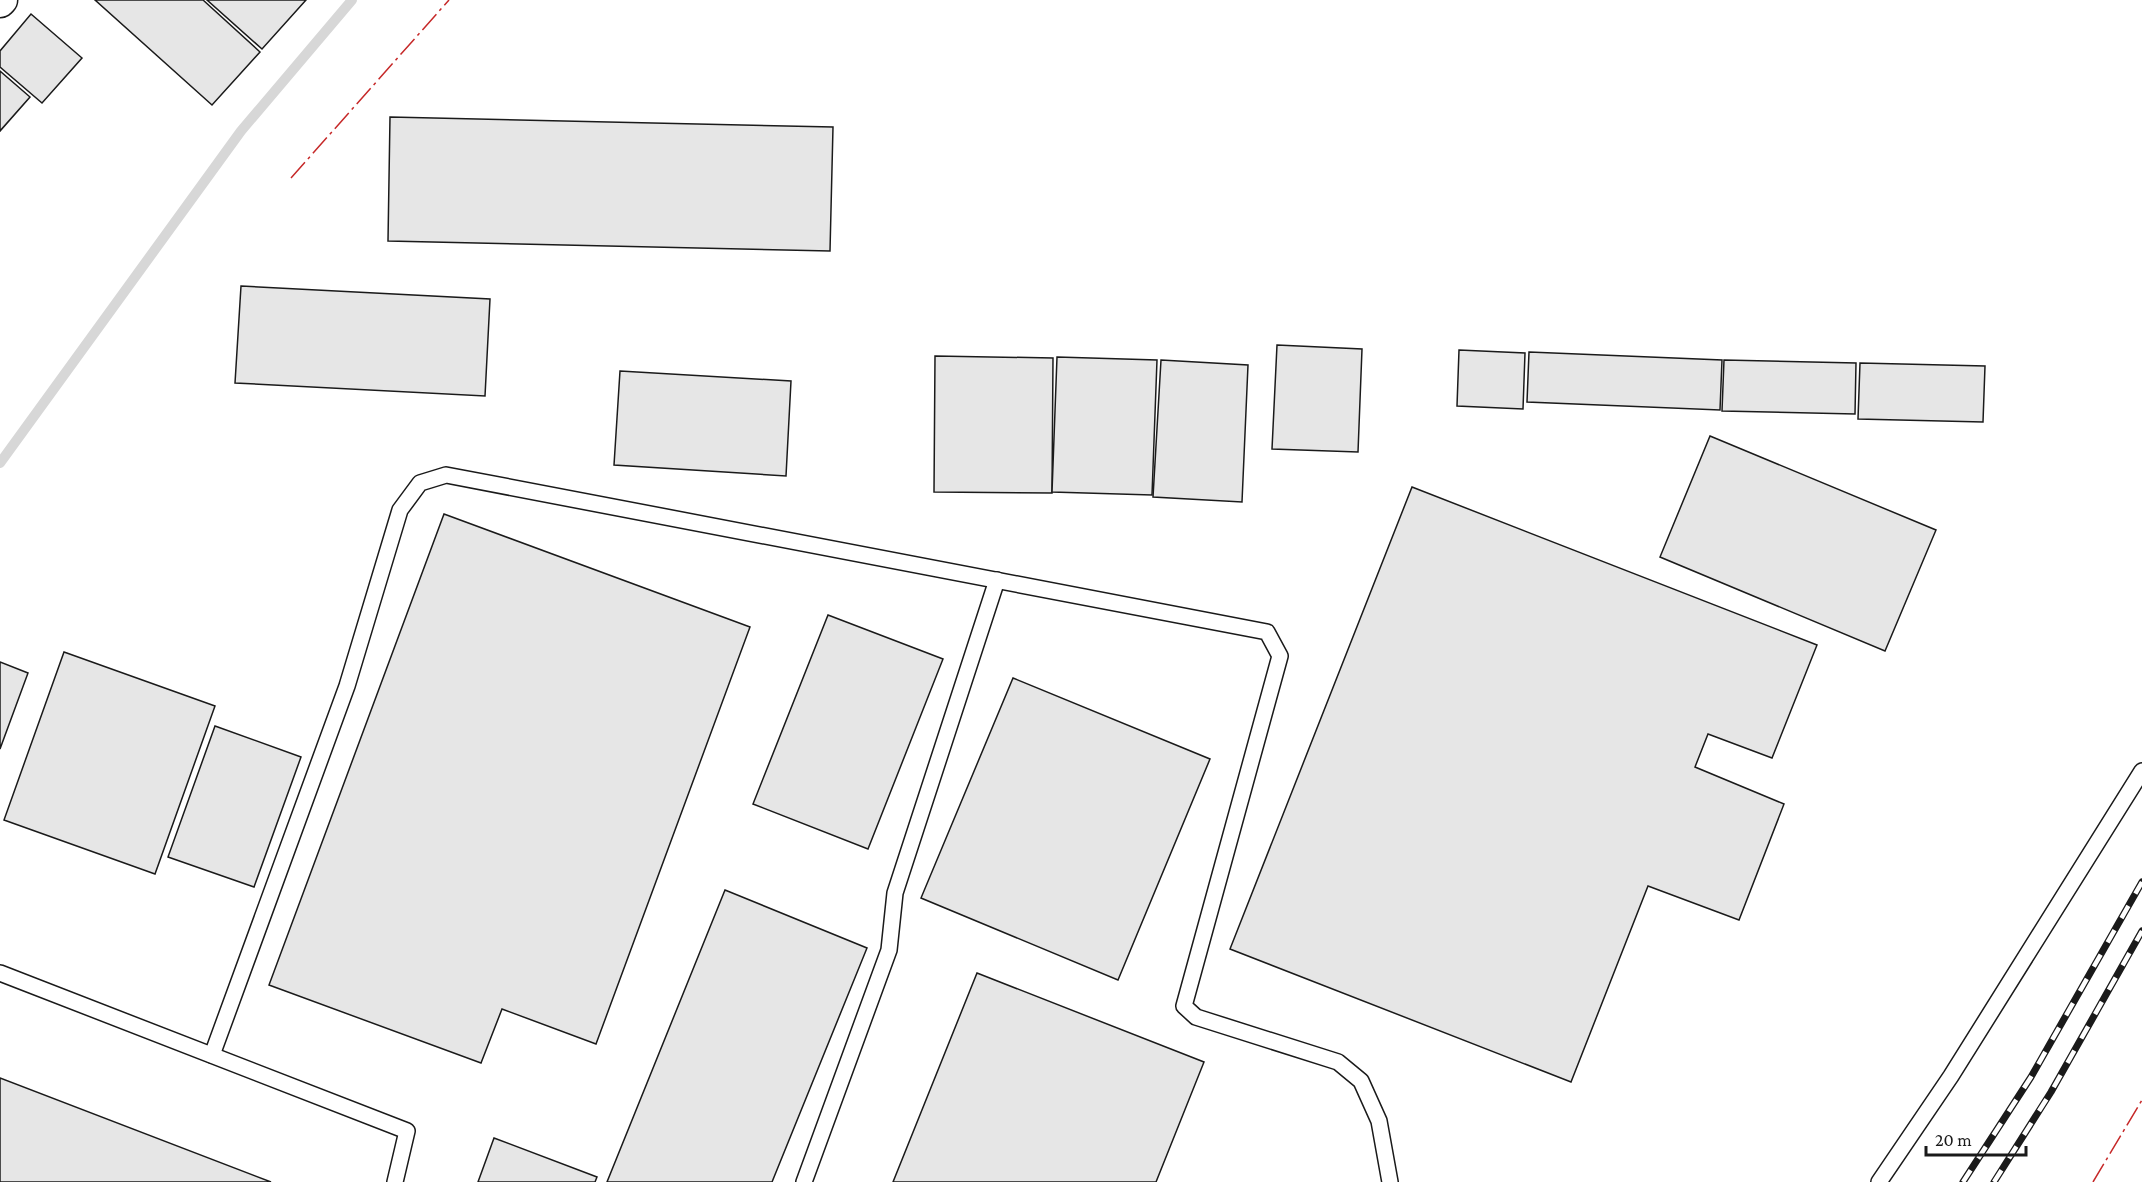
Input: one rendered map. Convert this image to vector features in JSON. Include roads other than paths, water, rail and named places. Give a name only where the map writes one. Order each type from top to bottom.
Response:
[{"type":"lane","points":[[212,1055],[347,686],[400,510],[420,483],[446,475],[1267,632],[1280,656],[1184,1006],[1196,1017],[1338,1062],[1361,1081],[1379,1121],[1390,1182]]},
{"type":"lane","points":[[804,1182],[889,950],[895,893],[997,580]]},
{"type":"lane","points":[[1879,1182],[1951,1076],[2142,771]]},
{"type":"lane","points":[[0,973],[407,1131],[395,1182]]},
{"type":"waterway","points":[[0,463],[241,131],[352,0]]},
{"type":"railway","points":[[1963,1182],[2031,1077],[2142,882]]},
{"type":"railway","points":[[1994,1182],[2051,1092],[2142,931]]}]
